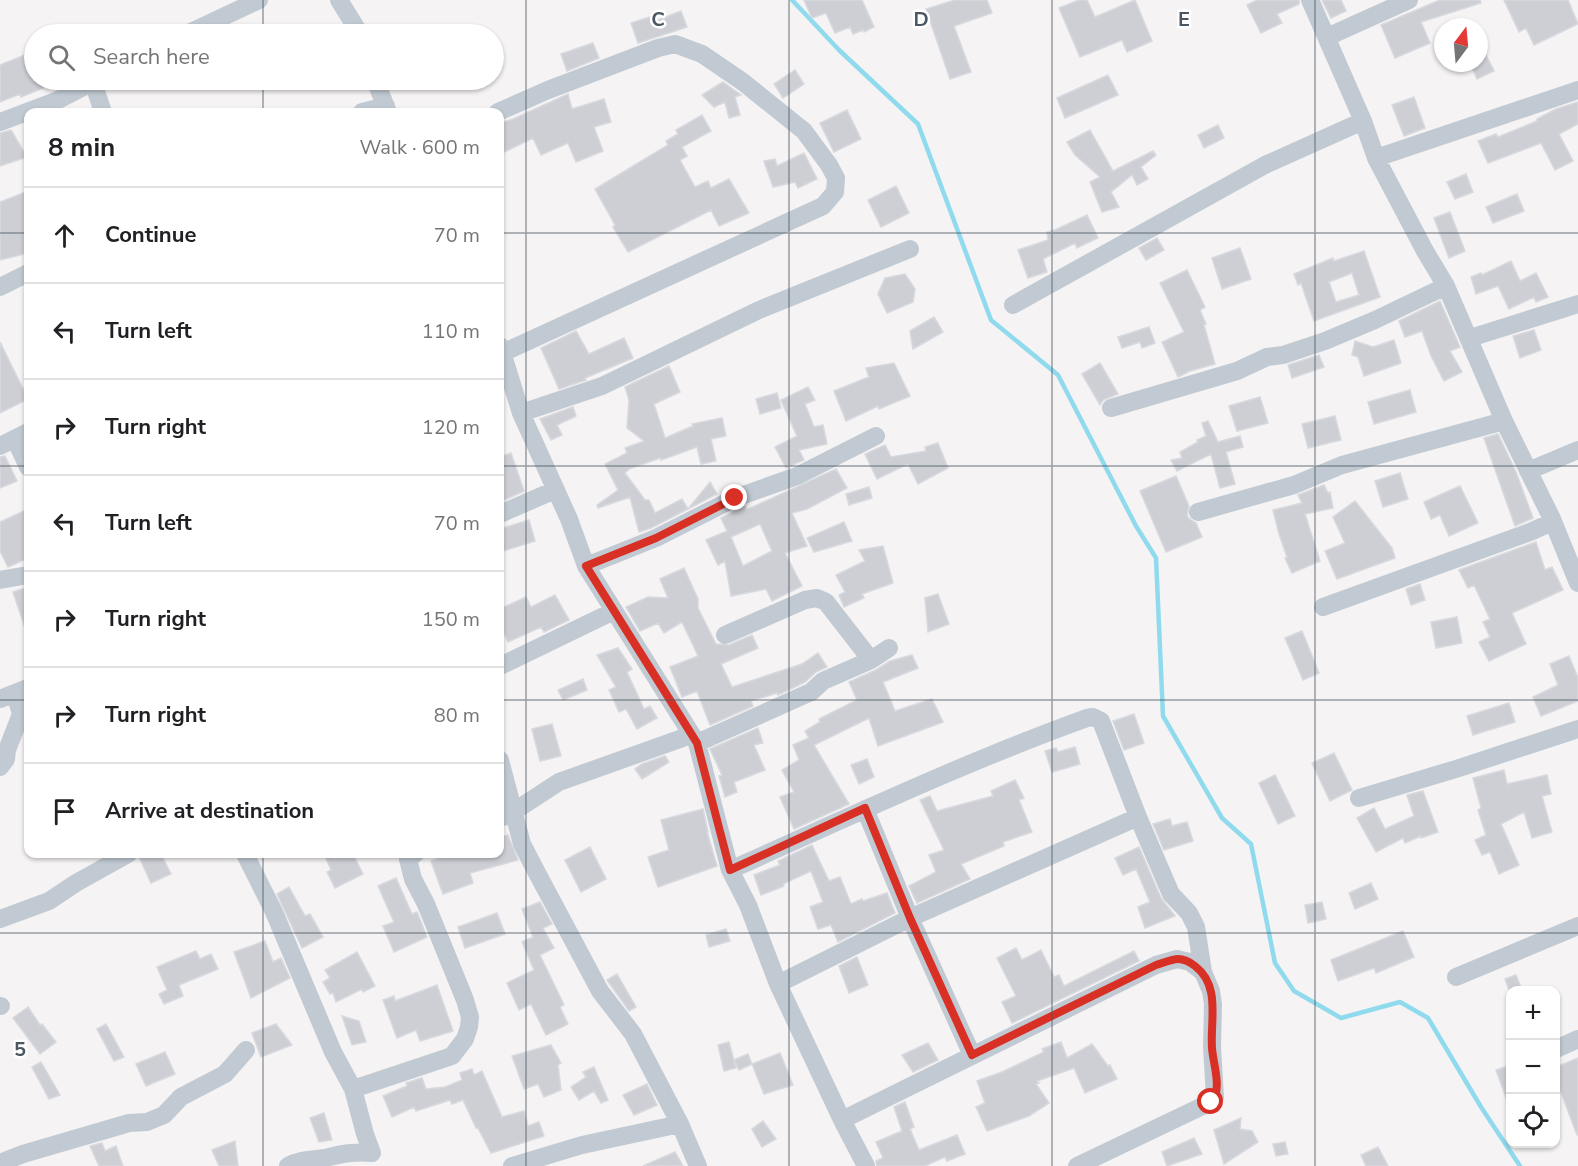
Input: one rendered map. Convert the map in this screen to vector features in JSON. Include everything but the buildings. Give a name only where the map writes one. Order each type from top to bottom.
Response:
[{"type":"street","points":[[208,24],[259,0]]},
{"type":"street","points":[[339,0],[354,24]]},
{"type":"street","points":[[1310,0],[1363,120],[1376,158],[1446,286],[1504,421],[1552,519],[1578,583]]},
{"type":"street","points":[[1327,37],[1409,0]]},
{"type":"street","points":[[504,109],[559,85],[658,48],[675,44],[702,54],[730,72],[804,131],[836,178],[835,192],[823,206],[504,349]]},
{"type":"street","points":[[37,108],[77,90]]},
{"type":"street","points":[[97,90],[102,108]]},
{"type":"street","points":[[379,90],[387,108]]},
{"type":"street","points":[[1376,158],[1578,90]]},
{"type":"street","points":[[0,122],[24,113]]},
{"type":"street","points":[[1013,305],[1265,165],[1363,120]]},
{"type":"street","points":[[521,413],[602,386],[759,310],[910,249]]},
{"type":"street","points":[[0,287],[24,275]]},
{"type":"street","points":[[1111,408],[1237,371],[1267,357],[1283,355],[1325,341],[1446,286]]},
{"type":"street","points":[[1470,338],[1578,304]]},
{"type":"street","points":[[504,363],[521,413],[569,519],[586,566],[694,739],[730,870],[748,905],[778,984],[866,1166]]},
{"type":"street","points":[[1198,512],[1294,485],[1342,465],[1504,421]]},
{"type":"street","points":[[586,566],[656,538],[735,498],[797,476],[876,436]]},
{"type":"street","points":[[15,439],[24,458]]},
{"type":"street","points":[[1527,471],[1578,450]]},
{"type":"street","points":[[504,512],[555,490]]},
{"type":"street","points":[[1323,607],[1530,532],[1548,524],[1552,519]]},
{"type":"street","points":[[0,580],[24,576]]},
{"type":"street","points":[[725,635],[805,600],[817,598],[826,602],[871,660]]},
{"type":"street","points":[[504,664],[614,611]]},
{"type":"street","points":[[506,815],[559,782],[694,739],[811,692],[823,681],[871,660],[889,648]]},
{"type":"street","points":[[0,767],[6,759],[7,750],[21,714],[14,693]]},
{"type":"street","points":[[730,870],[865,808],[1015,744],[1087,718],[1094,717],[1101,721],[1171,894],[1189,913],[1196,927],[1203,972],[1211,991],[1213,1004],[1212,1047],[1215,1097],[1211,1102],[1077,1166]]},
{"type":"street","points":[[1359,798],[1467,766],[1578,729]]},
{"type":"street","points":[[504,797],[506,815],[600,991],[633,1034],[680,1124],[698,1166]]},
{"type":"street","points":[[865,808],[910,918],[972,1055]]},
{"type":"street","points":[[778,984],[910,918],[1138,817]]},
{"type":"street","points":[[0,919],[49,901],[121,858]]},
{"type":"street","points":[[247,858],[274,912],[333,1052],[353,1089],[364,1134],[375,1159]]},
{"type":"street","points":[[353,1089],[452,1056],[465,1039],[469,1027],[470,1017],[465,1000],[426,904],[413,879],[410,858]]},
{"type":"street","points":[[1456,976],[1578,926]]},
{"type":"street","points":[[842,1120],[1156,965],[1177,959],[1190,962],[1203,972]]},
{"type":"street","points":[[1560,1047],[1578,1039]]},
{"type":"street","points":[[0,1164],[22,1154],[129,1123],[147,1122],[164,1115],[181,1097],[225,1074],[246,1050]]},
{"type":"street","points":[[512,1166],[542,1162],[582,1145],[680,1124]]},
{"type":"street","points":[[288,1166],[297,1161],[325,1158],[341,1153],[375,1159]]},
{"type":"waterway","points":[[792,0],[839,50],[918,124],[991,320],[1058,375],[1136,526],[1156,558],[1163,716],[1222,818],[1251,844],[1275,963],[1294,991],[1341,1018],[1400,1002],[1428,1018],[1481,1107],[1520,1166]]},
{"type":"route","points":[[735,498],[656,538],[586,566],[697,743],[730,870],[865,808],[910,918],[972,1055],[1156,965],[1177,959],[1190,962],[1203,972],[1211,991],[1213,1004],[1212,1047],[1216,1090],[1211,1102]]}]
